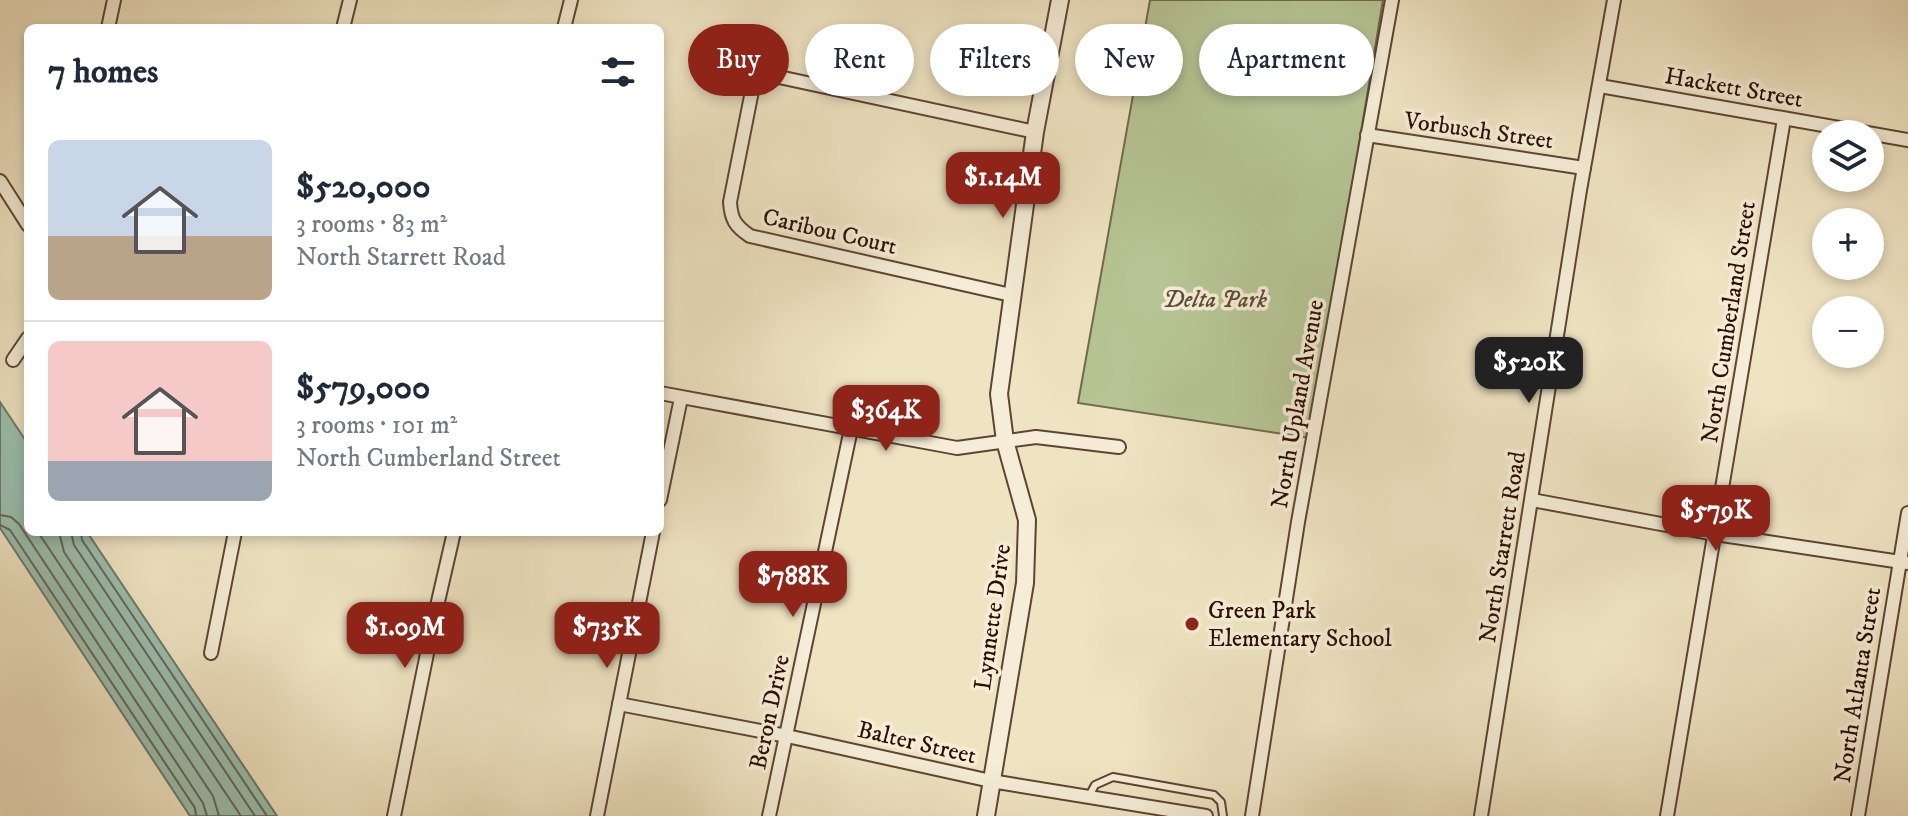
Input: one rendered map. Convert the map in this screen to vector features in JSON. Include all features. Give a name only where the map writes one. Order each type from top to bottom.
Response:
[{"type":"street","points":[[109,24],[114,0]]},
{"type":"street","points":[[344,24],[350,0]]},
{"type":"street","points":[[565,24],[571,0]]},
{"type":"street","name":"Lynnette Drive","points":[[986,816],[1025,583],[1027,520],[1005,441],[999,394],[1035,132],[1060,0]]},
{"type":"street","name":"North Upland Avenue","points":[[1252,816],[1298,522],[1392,0]]},
{"type":"street","name":"North Starrett Road","points":[[1481,816],[1584,168],[1614,0]]},
{"type":"street","name":"Caribou Court","points":[[1011,295],[750,236],[737,228],[730,216],[730,202],[752,91],[768,78],[779,77],[1035,132]]},
{"type":"street","name":"Hackett Street","points":[[1600,86],[1908,140]]},
{"type":"street","name":"North Cumberland Street","points":[[1667,816],[1784,119]]},
{"type":"street","name":"Vorbusch Street","points":[[1367,135],[1584,168]]},
{"type":"street","points":[[0,181],[24,219]]},
{"type":"street","points":[[13,360],[24,344]]},
{"type":"street","points":[[664,394],[957,448],[1036,437],[1119,447]]},
{"type":"street","points":[[664,481],[681,398]]},
{"type":"street","name":"Beron Drive","points":[[769,816],[851,429]]},
{"type":"street","points":[[1532,500],[1715,534],[1904,562]]},
{"type":"street","name":"North Atlanta Street","points":[[1858,816],[1904,562],[1908,513]]},
{"type":"street","points":[[211,653],[234,536]]},
{"type":"street","points":[[394,816],[453,536]]},
{"type":"street","points":[[597,816],[652,536]]},
{"type":"street","name":"Balter Street","points":[[619,704],[787,736],[991,781],[1089,796],[1153,812],[1206,816]]},
{"type":"lane","points":[[1089,796],[1095,785],[1113,777],[1214,795],[1221,802],[1223,816]]},
{"type":"green space","name":"Delta Park","points":[[1150,0],[1383,0],[1374,54],[1374,24],[1199,24],[1199,96],[1367,96],[1310,438],[1078,403],[1133,96],[1183,96],[1183,24],[1146,24]]},
{"type":"water","points":[[0,402],[24,438],[24,536],[90,536],[277,816],[190,816],[0,528]]},
{"type":"place","name":"Green Park Elementary School","points":[[1192,624]]}]
